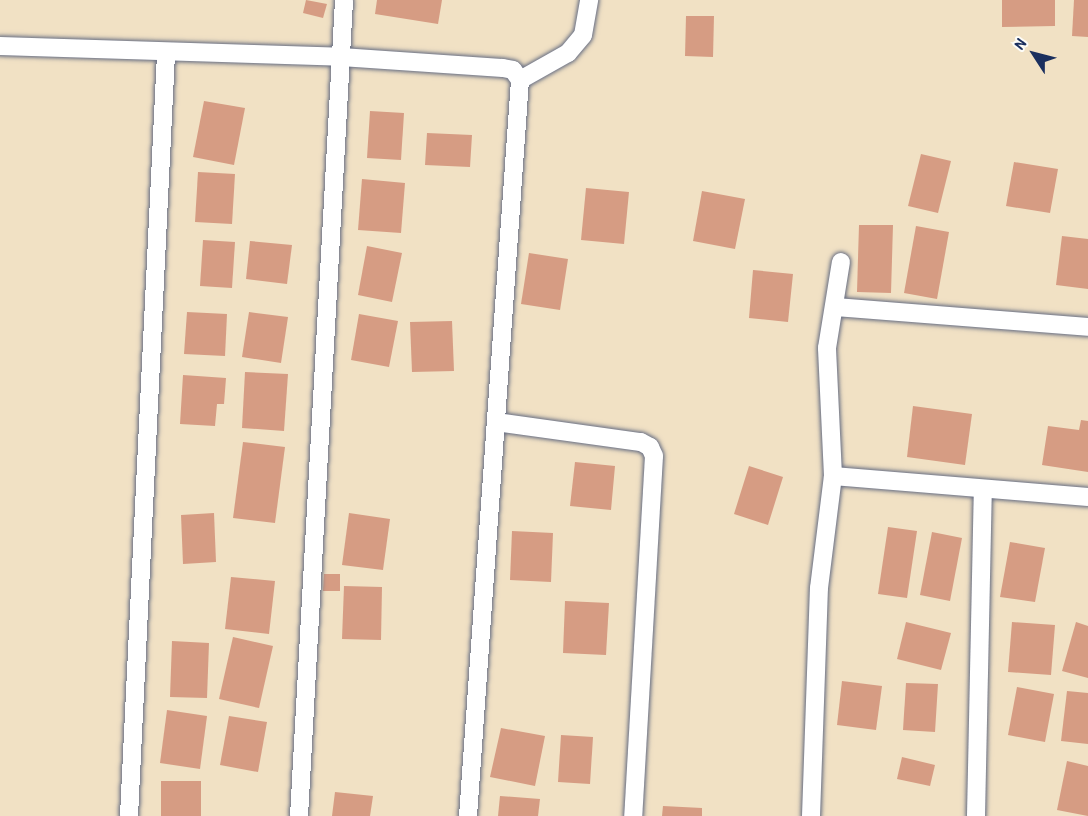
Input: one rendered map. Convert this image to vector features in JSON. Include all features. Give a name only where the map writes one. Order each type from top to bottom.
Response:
[{"type":"street","points":[[299,816],[344,0]]},
{"type":"street","points":[[520,80],[568,53],[583,35],[589,0]]},
{"type":"street","points":[[0,46],[341,57],[503,68],[513,70],[520,80],[468,816]]},
{"type":"street","points":[[129,816],[166,53]]},
{"type":"street","points":[[811,816],[819,588],[833,476],[827,348],[841,262]]},
{"type":"street","points":[[835,307],[1088,327]]},
{"type":"street","points":[[496,422],[640,442],[650,447],[654,456],[633,816]]},
{"type":"street","points":[[833,476],[1088,498]]},
{"type":"street","points":[[976,816],[983,489]]},
{"type":"building","points":[[306,0],[327,4],[323,18],[303,13]]},
{"type":"building","points":[[377,0],[442,0],[438,24],[375,14]]},
{"type":"building","points":[[1002,0],[1055,0],[1055,26],[1002,27]]},
{"type":"building","points":[[1074,0],[1088,0],[1088,37],[1072,36]]},
{"type":"building","points":[[686,16],[714,16],[713,57],[685,56]]},
{"type":"building","points":[[204,101],[245,108],[234,165],[193,157]]},
{"type":"building","points":[[370,111],[404,113],[401,160],[367,158]]},
{"type":"building","points":[[427,133],[472,135],[470,167],[425,165]]},
{"type":"building","points":[[921,154],[951,161],[938,213],[908,206]]},
{"type":"building","points":[[1014,162],[1058,169],[1050,213],[1006,206]]},
{"type":"building","points":[[198,172],[235,174],[232,224],[195,222]]},
{"type":"building","points":[[362,179],[405,183],[401,233],[358,230]]},
{"type":"building","points":[[586,188],[629,192],[624,244],[581,240]]},
{"type":"building","points":[[702,191],[745,199],[735,249],[693,241]]},
{"type":"building","points":[[859,225],[893,225],[891,293],[857,292]]},
{"type":"building","points":[[916,226],[949,232],[937,299],[904,293]]},
{"type":"building","points":[[1062,236],[1088,239],[1088,289],[1056,285]]},
{"type":"building","points":[[203,240],[235,242],[232,288],[200,286]]},
{"type":"building","points":[[250,241],[292,245],[287,284],[246,279]]},
{"type":"building","points":[[367,246],[402,253],[392,302],[358,295]]},
{"type":"building","points":[[529,253],[568,259],[560,310],[521,304]]},
{"type":"building","points":[[753,270],[793,274],[788,322],[749,318]]},
{"type":"building","points":[[187,312],[227,314],[225,356],[184,354]]},
{"type":"building","points":[[249,312],[288,317],[281,363],[242,357]]},
{"type":"building","points":[[359,314],[398,321],[389,367],[351,360]]},
{"type":"building","points":[[452,321],[454,371],[412,372],[410,322]]},
{"type":"building","points":[[245,372],[288,374],[284,431],[242,428]]},
{"type":"building","points":[[183,375],[226,378],[224,404],[217,404],[215,426],[180,424]]},
{"type":"building","points":[[913,406],[972,414],[965,465],[907,457]]},
{"type":"building","points":[[1081,420],[1088,421],[1088,472],[1042,465],[1048,426],[1079,430]]},
{"type":"building","points":[[243,442],[285,447],[275,523],[233,518]]},
{"type":"building","points":[[575,462],[615,466],[611,510],[570,506]]},
{"type":"building","points":[[749,466],[783,477],[768,525],[734,514]]},
{"type":"building","points":[[214,513],[216,562],[183,564],[181,515]]},
{"type":"building","points":[[349,513],[390,519],[383,570],[342,565]]},
{"type":"building","points":[[888,527],[917,531],[907,598],[878,594]]},
{"type":"building","points":[[512,531],[553,533],[551,582],[510,580]]},
{"type":"building","points":[[932,532],[962,538],[950,601],[920,595]]},
{"type":"building","points":[[1010,542],[1045,548],[1035,602],[1000,597]]},
{"type":"building","points":[[324,574],[340,574],[340,591],[323,591]]},
{"type":"building","points":[[231,577],[275,581],[269,634],[225,629]]},
{"type":"building","points":[[344,586],[382,587],[381,640],[342,639]]},
{"type":"building","points":[[565,601],[609,603],[606,655],[563,653]]},
{"type":"building","points":[[906,622],[951,633],[941,670],[897,659]]},
{"type":"building","points":[[1012,622],[1055,625],[1051,675],[1008,672]]},
{"type":"building","points":[[1076,622],[1088,626],[1088,678],[1062,671]]},
{"type":"building","points":[[233,637],[273,646],[259,708],[219,699]]},
{"type":"building","points":[[172,641],[209,643],[207,698],[170,697]]},
{"type":"building","points":[[842,681],[882,686],[876,730],[837,725]]},
{"type":"building","points":[[906,683],[938,684],[935,732],[903,730]]},
{"type":"building","points":[[1017,687],[1054,694],[1045,742],[1008,735]]},
{"type":"building","points":[[1067,691],[1088,693],[1088,744],[1061,741]]},
{"type":"building","points":[[167,710],[207,716],[200,769],[160,763]]},
{"type":"building","points":[[229,716],[267,722],[258,772],[220,765]]},
{"type":"building","points":[[501,728],[545,736],[535,786],[490,777]]},
{"type":"building","points":[[561,735],[593,737],[590,784],[558,782]]},
{"type":"building","points":[[902,757],[935,765],[930,786],[897,779]]},
{"type":"building","points":[[1067,761],[1088,766],[1088,816],[1057,810]]},
{"type":"building","points":[[161,781],[201,781],[201,816],[161,816]]},
{"type":"building","points":[[335,792],[373,796],[370,816],[332,816]]},
{"type":"building","points":[[500,796],[540,799],[538,816],[498,816]]},
{"type":"building","points":[[663,806],[702,808],[702,816],[662,816]]}]
